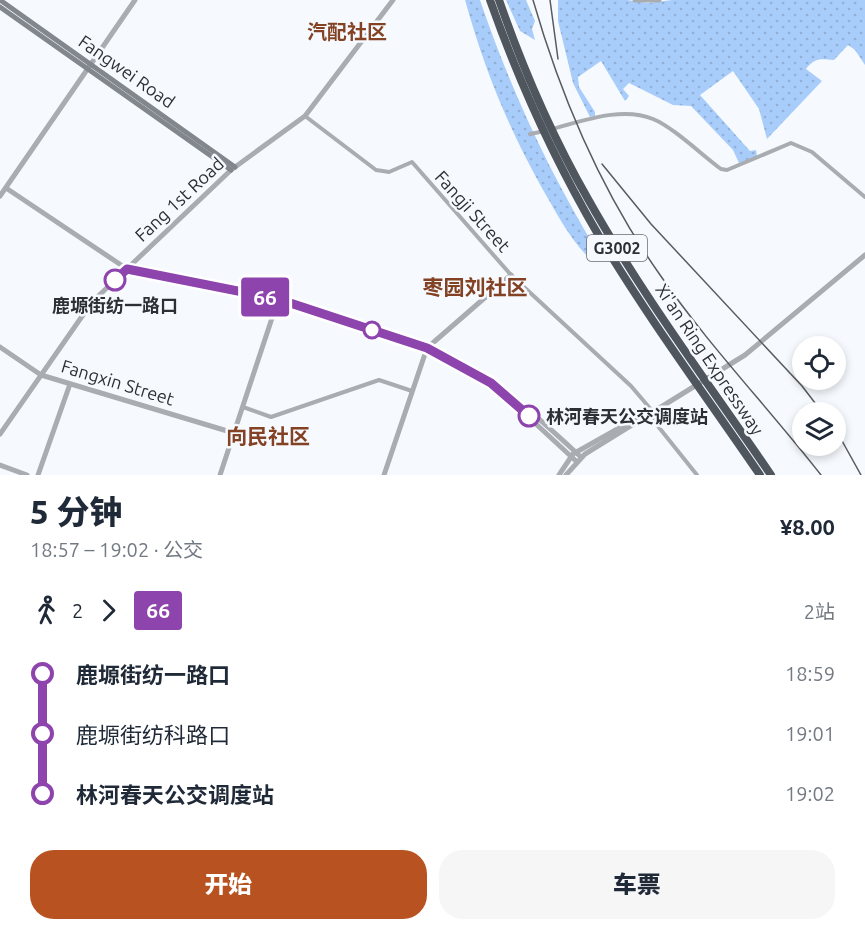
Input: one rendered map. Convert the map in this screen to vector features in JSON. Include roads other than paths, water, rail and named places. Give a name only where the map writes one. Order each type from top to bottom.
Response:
[{"type":"highway","name":"Xi'an Ring Expressway","points":[[490,0],[537,117],[578,199],[650,315],[760,475]]},
{"type":"highway","name":"Xi'an Ring Expressway","points":[[500,0],[544,113],[587,197],[637,279],[771,475]]},
{"type":"main road","name":"Fangwei Road","points":[[0,0],[233,169]]},
{"type":"main road","name":"Fangwei Road","points":[[0,7],[89,66]]},
{"type":"street","points":[[0,196],[135,0]]},
{"type":"street","name":"Fang 1st Road","points":[[0,434],[92,302],[233,169],[305,116],[393,0]]},
{"type":"street","points":[[635,0],[659,0]]},
{"type":"street","points":[[530,134],[589,119],[625,114],[641,115],[656,120],[721,169],[727,170],[791,143],[812,152],[865,197]]},
{"type":"street","name":"Fangji Street","points":[[305,116],[376,170],[389,172],[412,162],[512,275],[631,386],[654,413],[653,420],[697,475]]},
{"type":"street","points":[[6,188],[127,269],[278,298],[428,346],[497,388],[576,457]]},
{"type":"street","points":[[559,475],[576,457],[654,413],[746,355],[777,326],[865,255]]},
{"type":"street","points":[[384,475],[428,346],[512,275]]},
{"type":"street","points":[[220,475],[278,298]]},
{"type":"street","name":"Fangxin Street","points":[[0,347],[41,375],[234,433]]},
{"type":"street","points":[[243,406],[271,417],[379,380],[412,391]]},
{"type":"street","points":[[38,475],[70,384]]},
{"type":"street","points":[[566,475],[576,457]]},
{"type":"street","points":[[0,465],[27,475]]},
{"type":"railway","points":[[533,0],[556,72],[584,141],[600,175],[637,240],[697,325],[821,475]]},
{"type":"railway","points":[[550,0],[558,59]]},
{"type":"railway","points":[[602,164],[651,224],[814,402]]},
{"type":"railway","points":[[846,448],[861,475]]},
{"type":"place","name":"鹿塬街纺一路口","points":[[115,280]]},
{"type":"place","name":"林河春天公交调度站","points":[[529,416]]},
{"type":"district","name":"汽配社区","points":[[347,31]]},
{"type":"district","name":"枣园刘社区","points":[[475,287]]},
{"type":"district","name":"向民社区","points":[[268,436]]}]
